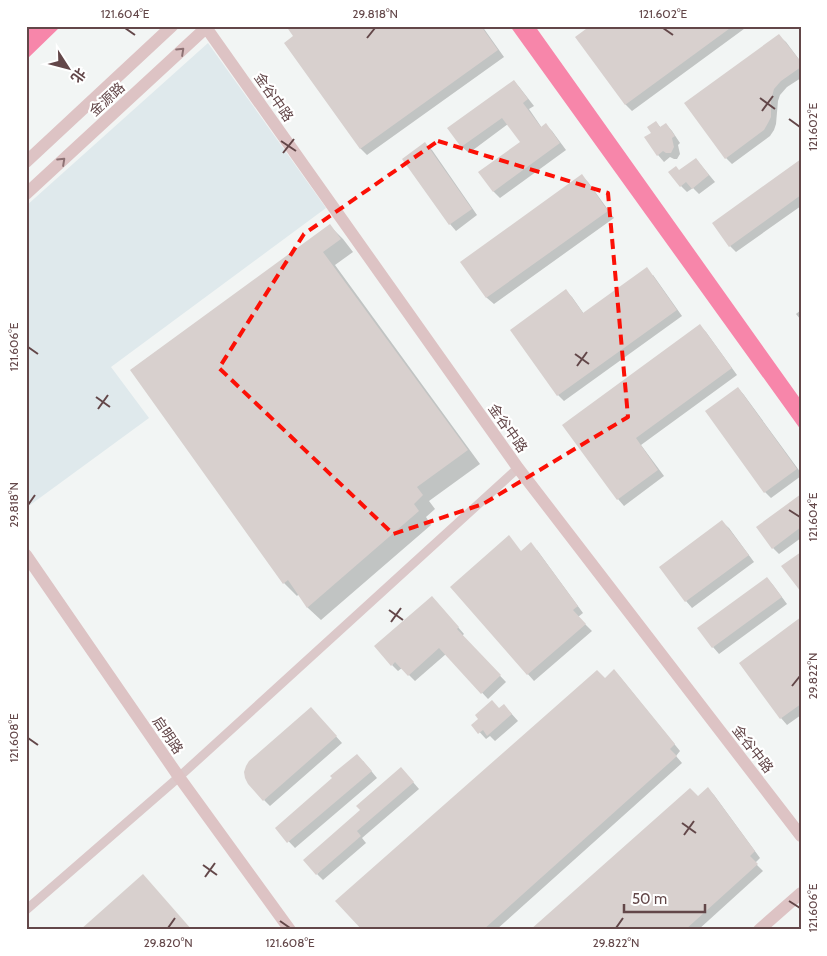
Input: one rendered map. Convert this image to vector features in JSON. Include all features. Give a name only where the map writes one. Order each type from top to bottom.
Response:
[{"type":"street","name":"金源路","points":[[26,162],[172,26]]},
{"type":"street","name":"金源路","points":[[26,194],[206,27]]},
{"type":"street","name":"金谷中路","points":[[206,27],[518,468],[801,836]]},
{"type":"street","points":[[26,910],[178,777],[518,468]]},
{"type":"street","name":"启明路","points":[[26,555],[178,777],[290,930]]},
{"type":"street","points":[[759,930],[801,893]]},
{"type":"highlighted area","points":[[438,141],[608,193],[628,417],[483,504],[393,534],[219,368],[304,234]]},
{"type":"shaded area","points":[[26,26],[61,26],[26,60]]},
{"type":"shaded area","points":[[510,26],[535,26],[801,400],[801,430]]},
{"type":"shaded area","points":[[208,43],[326,208],[111,367],[149,418],[26,508],[26,206]]},
{"type":"building","points":[[286,26],[481,26],[498,50],[360,149],[284,43],[293,36]]},
{"type":"building","points":[[590,26],[733,26],[625,105],[575,37]]},
{"type":"building","points":[[779,34],[801,62],[801,67],[781,81],[774,89],[771,100],[771,117],[764,130],[725,159],[684,103]]},
{"type":"building","points":[[514,80],[528,99],[523,103],[541,127],[546,123],[560,143],[493,192],[478,172],[520,142],[502,118],[461,147],[447,128]]},
{"type":"building","points":[[656,121],[660,127],[666,123],[675,136],[672,138],[674,147],[671,153],[663,151],[657,156],[644,137],[651,133],[647,127]]},
{"type":"building","points":[[425,142],[472,209],[449,225],[402,159]]},
{"type":"building","points":[[696,158],[709,175],[692,189],[686,182],[680,187],[668,172],[676,166],[679,170]]},
{"type":"building","points":[[801,159],[801,195],[729,247],[712,223]]},
{"type":"building","points":[[582,174],[608,211],[486,298],[460,262]]},
{"type":"building","points":[[330,224],[341,239],[323,252],[468,450],[417,487],[423,495],[414,504],[419,511],[307,608],[288,580],[283,584],[130,370]]},
{"type":"building","points":[[647,267],[677,310],[557,396],[510,330],[566,289],[583,313]]},
{"type":"building","points":[[700,324],[732,368],[636,438],[658,470],[617,500],[562,425]]},
{"type":"building","points":[[738,387],[797,469],[764,493],[705,411]]},
{"type":"building","points":[[801,494],[801,527],[772,549],[756,527]]},
{"type":"building","points":[[722,520],[749,555],[685,602],[659,567]]},
{"type":"building","points":[[509,535],[521,551],[531,542],[578,606],[573,610],[586,624],[527,675],[450,587]]},
{"type":"building","points":[[801,552],[801,592],[781,566]]},
{"type":"building","points":[[767,577],[782,597],[712,648],[697,628]]},
{"type":"building","points":[[432,596],[459,627],[457,629],[501,675],[481,694],[439,648],[408,676],[395,662],[391,666],[374,646]]},
{"type":"building","points":[[801,617],[801,704],[780,719],[739,663]]},
{"type":"building","points":[[614,669],[675,744],[670,749],[677,756],[483,930],[362,930],[335,901],[597,670],[605,678]]},
{"type":"building","points":[[492,700],[499,708],[504,704],[512,714],[487,736],[483,730],[478,734],[471,725],[478,719],[475,715]]},
{"type":"building","points":[[311,707],[337,736],[263,801],[245,778],[246,766],[249,761]]},
{"type":"building","points":[[357,754],[372,771],[287,843],[275,828],[332,778],[330,776]]},
{"type":"building","points":[[401,767],[414,782],[357,831],[361,836],[316,875],[303,860],[360,810],[356,806]]},
{"type":"building","points":[[708,787],[755,851],[750,856],[758,864],[685,930],[530,930],[690,788],[698,796]]},
{"type":"building","points":[[143,874],[192,930],[80,930]]}]
